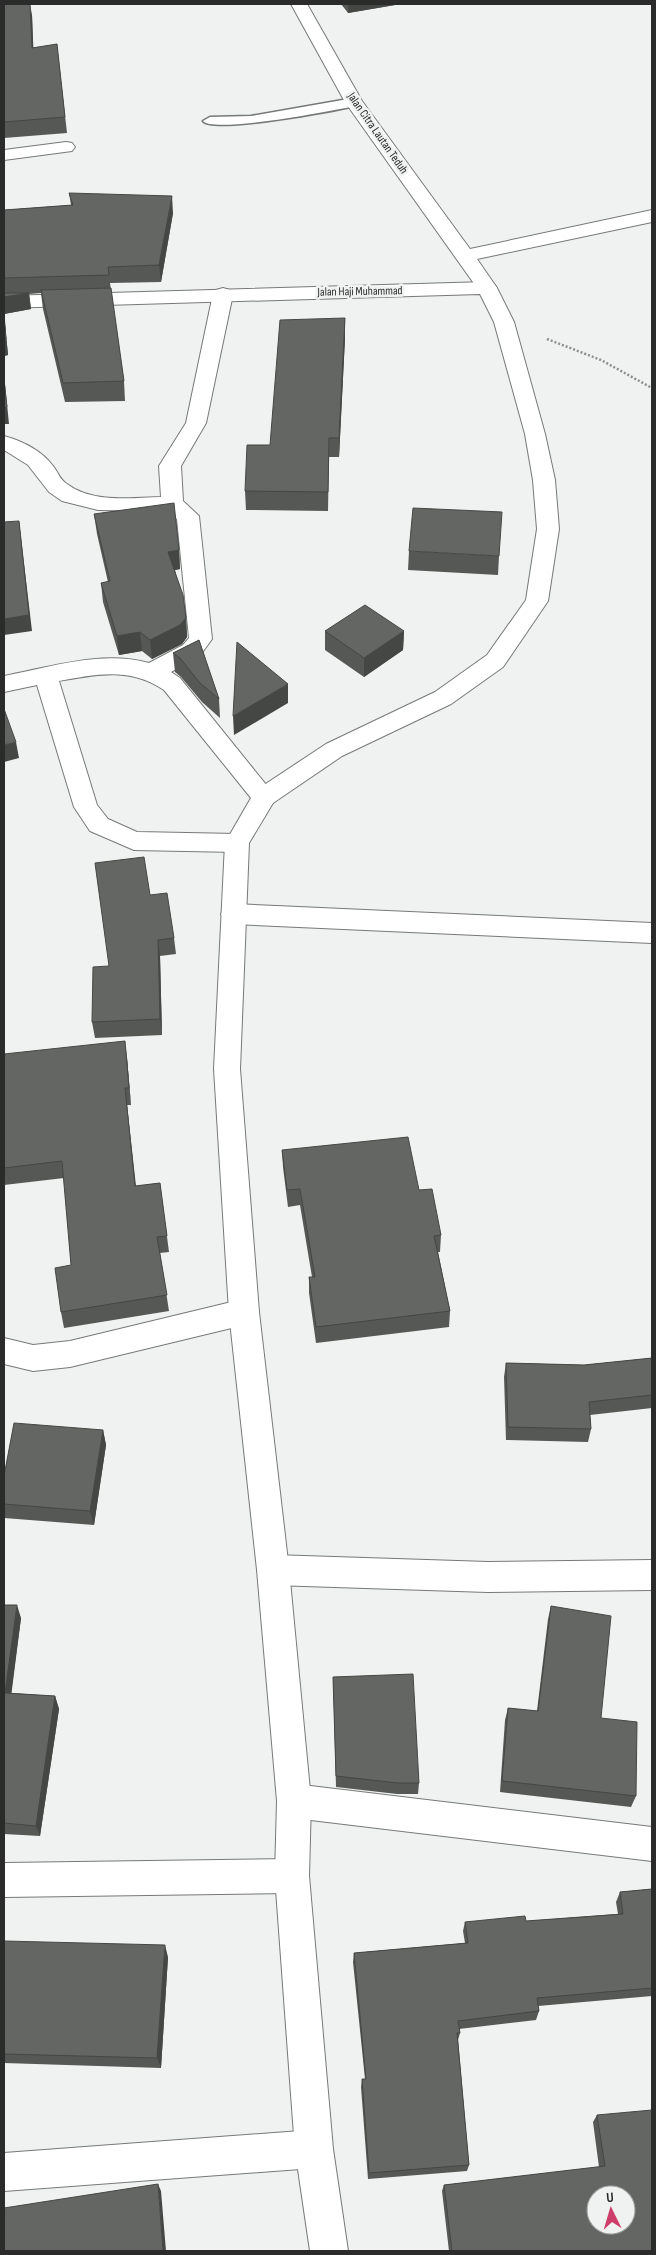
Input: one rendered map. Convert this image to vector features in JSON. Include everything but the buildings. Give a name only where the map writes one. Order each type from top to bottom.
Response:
[{"type":"street","name":"Jalan Citra Lautan Teduh","points":[[300,4],[354,102],[465,256]]},
{"type":"street","points":[[4,155],[66,147]]},
{"type":"street","points":[[330,2251],[314,2149],[292,1876],[294,1801],[273,1570],[244,1312],[227,1069],[237,843],[264,798],[334,750],[443,698],[495,661],[538,601],[548,529],[544,480],[535,434],[504,322],[486,288],[465,256],[652,216]]},
{"type":"street","name":"Jalan Haji Muhammad","points":[[4,302],[223,294],[486,288]]},
{"type":"street","points":[[172,504],[170,466],[196,422],[223,294]]},
{"type":"street","points":[[4,443],[25,451],[46,471],[56,488],[68,496],[121,506],[172,504],[188,516],[201,639],[191,651],[152,672]]},
{"type":"street","points":[[4,684],[96,668],[126,667],[152,672],[172,684],[264,798]]},
{"type":"street","points":[[46,676],[86,807],[99,825],[134,841],[237,843]]},
{"type":"street","points":[[234,914],[652,933]]},
{"type":"street","points":[[4,1351],[33,1358],[70,1354],[244,1312]]},
{"type":"street","points":[[273,1570],[488,1577],[652,1575]]},
{"type":"street","points":[[294,1801],[652,1844]]},
{"type":"street","points":[[4,1880],[292,1876]]},
{"type":"street","points":[[4,2172],[314,2149]]},
{"type":"lane","points":[[210,121],[251,120],[354,102]]},
{"type":"path","points":[[504,322],[601,360],[652,388]]}]
